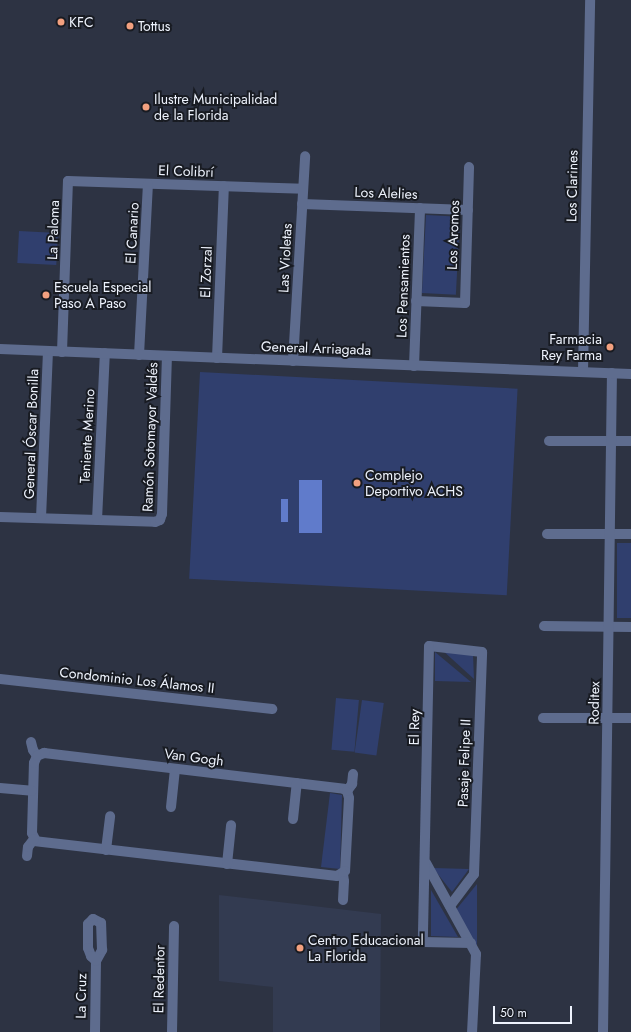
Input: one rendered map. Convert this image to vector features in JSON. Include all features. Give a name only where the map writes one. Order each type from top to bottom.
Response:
[{"type":"street","name":"Los Clarines","points":[[583,372],[590,0]]},
{"type":"street","name":"Las Violetas","points":[[293,361],[305,156]]},
{"type":"street","name":"Los Aromos","points":[[416,301],[465,303],[469,167]]},
{"type":"street","name":"El Colibrí","points":[[68,181],[303,189]]},
{"type":"street","name":"La Paloma","points":[[62,352],[68,181]]},
{"type":"street","name":"El Canario","points":[[139,355],[148,184]]},
{"type":"street","name":"El Zorzal","points":[[217,358],[224,186]]},
{"type":"street","name":"Los Alelies","points":[[302,204],[468,210]]},
{"type":"street","name":"Los Pensamientos","points":[[414,366],[420,208]]},
{"type":"street","name":"General Arriagada","points":[[0,349],[631,374]]},
{"type":"street","name":"General Óscar Bonilla","points":[[41,518],[48,351]]},
{"type":"street","name":"Teniente Merino","points":[[97,520],[105,354]]},
{"type":"street","name":"Ramón Sotomayor Valdés","points":[[97,520],[155,522],[160,520],[162,514],[167,356]]},
{"type":"street","name":"Roditex","points":[[603,1032],[612,374]]},
{"type":"street","points":[[549,441],[631,441]]},
{"type":"street","points":[[0,516],[97,520]]},
{"type":"street","points":[[547,534],[631,534]]},
{"type":"street","points":[[544,626],[631,627]]},
{"type":"street","name":"El Rey","points":[[471,943],[423,942],[429,646],[482,652]]},
{"type":"street","name":"Pasaje Felipe II","points":[[450,906],[474,874],[482,652]]},
{"type":"street","name":"Condominio Los Álamos II","points":[[0,679],[272,709]]},
{"type":"street","points":[[544,718],[631,718]]},
{"type":"street","points":[[31,742],[33,750],[37,756],[34,760],[32,833],[34,839],[40,842],[336,876],[343,874]]},
{"type":"street","name":"Van Gogh","points":[[37,756],[44,754],[340,788],[347,791]]},
{"type":"street","points":[[171,807],[175,769]]},
{"type":"street","points":[[343,900],[343,874],[346,868],[349,798],[347,791],[352,784],[353,774]]},
{"type":"street","points":[[293,819],[297,783]]},
{"type":"street","points":[[0,788],[32,791]]},
{"type":"street","points":[[106,850],[110,816]]},
{"type":"street","points":[[226,864],[231,825]]},
{"type":"street","points":[[27,856],[28,847],[34,839]]},
{"type":"street","points":[[425,862],[476,954],[472,1032]]},
{"type":"street","name":"El Redentor","points":[[172,1032],[174,926]]},
{"type":"street","name":"La Cruz","points":[[95,1032],[96,961]]},
{"type":"shaded area","points":[[426,215],[460,217],[456,295],[422,293]]},
{"type":"shaded area","points":[[19,231],[58,233],[56,265],[17,263]]},
{"type":"shaded area","name":"Complejo Deportivo ACHS","points":[[200,372],[518,389],[507,595],[189,579]]},
{"type":"shaded area","points":[[299,480],[322,480],[322,533],[299,533]]},
{"type":"shaded area","points":[[281,499],[288,499],[288,522],[281,522]]},
{"type":"shaded area","points":[[617,543],[631,543],[631,618],[617,618]]},
{"type":"shaded area","points":[[441,649],[473,655],[474,679]]},
{"type":"shaded area","points":[[435,652],[471,682],[435,681]]},
{"type":"shaded area","points":[[336,698],[359,700],[354,752],[331,750]]},
{"type":"shaded area","points":[[362,700],[384,703],[376,756],[355,752]]},
{"type":"shaded area","points":[[330,793],[342,795],[340,869],[321,867]]},
{"type":"shaded area","points":[[433,868],[469,869],[452,892]]},
{"type":"shaded area","points":[[477,884],[477,946],[455,911]]},
{"type":"shaded area","points":[[431,890],[458,937],[431,936]]},
{"type":"shaded area","name":"Centro Educacional La Florida","points":[[219,895],[381,914],[380,1032],[273,1032],[273,987],[219,981]]},
{"type":"place","name":"KFC","points":[[61,22]]},
{"type":"place","name":"Tottus","points":[[130,26]]},
{"type":"place","name":"Ilustre Municipalidad de la Florida","points":[[146,107]]},
{"type":"place","name":"Escuela Especial Paso A Paso","points":[[46,295]]},
{"type":"place","name":"Farmacia Rey Farma","points":[[610,347]]},
{"type":"place","name":"Complejo Deportivo ACHS","points":[[357,483]]},
{"type":"place","name":"Centro Educacional La Florida","points":[[300,948]]}]
